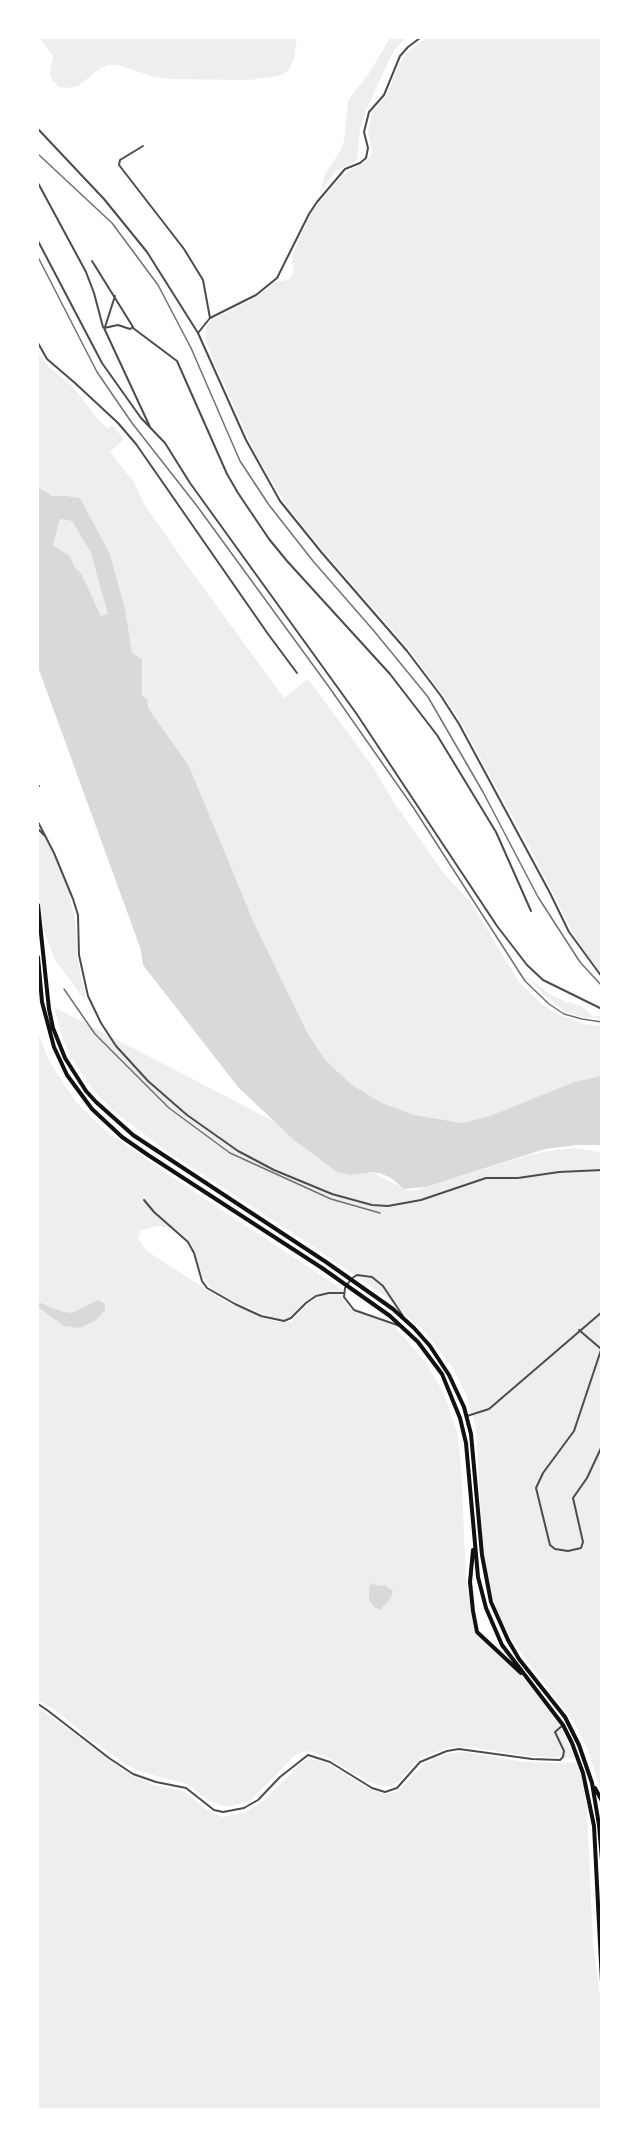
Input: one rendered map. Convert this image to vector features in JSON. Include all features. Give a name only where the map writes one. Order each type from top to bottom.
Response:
[{"type":"highway","points":[[38,905],[53,1029],[65,1058],[86,1091],[112,1118],[133,1135],[373,1294],[406,1321],[442,1362],[457,1390],[467,1416],[474,1456],[482,1555],[491,1602],[519,1659],[550,1697],[579,1744],[592,1784],[600,1823],[602,1860]]},
{"type":"highway","points":[[38,957],[42,1002],[54,1047],[67,1075],[92,1109],[122,1137],[148,1155],[370,1300],[418,1342],[442,1374],[460,1418],[466,1443],[481,1593],[502,1645],[562,1725],[572,1743],[583,1773],[592,1816],[597,1861],[602,1982]]},
{"type":"highway","points":[[474,1541],[471,1582],[477,1632],[531,1682]]},
{"type":"highway","points":[[592,1784],[602,1801]]},
{"type":"street","points":[[198,333],[210,318],[256,295],[278,278],[317,202],[345,169],[366,158],[368,148],[364,132],[369,112],[384,95],[400,56],[408,46],[420,38]]},
{"type":"street","points":[[38,129],[104,199],[147,252],[198,333],[246,440],[280,501],[407,651],[441,696],[459,724],[569,932],[602,977]]},
{"type":"street","points":[[143,146],[120,160],[119,165],[184,249],[203,279],[210,318]]},
{"type":"street","points":[[38,183],[86,272],[104,328],[151,429]]},
{"type":"street","points":[[38,241],[102,363],[129,403],[165,444],[189,483],[356,713],[464,878],[511,945],[535,974],[543,980],[602,1009]]},
{"type":"street","points":[[92,261],[133,328],[177,361],[227,474],[269,538],[287,561],[390,674],[437,735],[496,832],[531,910]]},
{"type":"street","points":[[104,328],[114,296]]},
{"type":"street","points":[[104,328],[118,325],[133,328]]},
{"type":"street","points":[[38,343],[47,359],[118,423],[136,444],[267,634],[297,673]]},
{"type":"street","points":[[38,822],[69,885],[78,915],[80,955],[87,996],[101,1023],[116,1046],[148,1082],[187,1115],[238,1151],[274,1170],[333,1194],[387,1206],[422,1200],[486,1178],[518,1178],[559,1172],[602,1170]]},
{"type":"street","points":[[38,830],[47,838]]},
{"type":"street","points":[[144,1200],[154,1212],[183,1237],[194,1253],[205,1285],[224,1299],[261,1316],[284,1321],[291,1318],[316,1296],[343,1293]]},
{"type":"street","points":[[403,1327],[354,1310],[345,1301],[343,1293],[347,1284],[353,1277],[361,1275],[372,1277],[383,1286],[406,1321]]},
{"type":"street","points":[[467,1416],[489,1409],[602,1312]]},
{"type":"street","points":[[579,1330],[601,1348],[574,1431],[543,1473],[536,1488],[550,1545],[555,1549],[568,1551],[580,1548],[583,1542],[573,1498],[587,1478],[602,1446]]},
{"type":"street","points":[[38,1704],[133,1774],[156,1782],[186,1788],[208,1806],[224,1812],[244,1808],[258,1800],[280,1777],[308,1755],[330,1761],[372,1788],[385,1792],[397,1788],[420,1762],[447,1750],[459,1749],[532,1760],[560,1760],[564,1751],[555,1732],[562,1725]]},
{"type":"shaded area","points":[[40,38],[297,38],[294,58],[289,70],[279,76],[249,80],[174,79],[155,77],[118,65],[108,65],[78,86],[67,88],[59,87],[52,80],[50,73],[53,56]]},
{"type":"shaded area","points":[[390,38],[406,38],[394,50],[366,110],[360,129],[357,161],[335,171],[321,192],[325,174],[341,150],[344,141],[348,100],[368,75]]},
{"type":"shaded area","points":[[426,38],[601,38],[601,973],[577,941],[532,852],[457,715],[409,649],[312,538],[285,503],[256,455],[205,338],[207,326],[212,320],[255,298],[275,282],[288,280],[291,277],[294,270],[293,254],[312,211],[344,174],[370,157],[372,150],[368,131],[373,110],[386,97],[406,53]]},
{"type":"shaded area","points":[[38,352],[49,367],[71,385],[98,419],[107,428],[112,425],[124,439],[110,452],[133,481],[143,502],[178,553],[284,698],[308,679],[373,767],[393,801],[445,875],[470,901],[519,982],[543,1005],[557,1014],[584,1024],[601,1026],[601,1076],[574,1082],[490,1116],[462,1123],[414,1115],[382,1103],[352,1085],[326,1061],[307,1032],[254,923],[189,766],[142,697],[142,659],[132,653],[125,609],[110,554],[80,499],[52,496],[38,487]]},
{"type":"shaded area","points":[[38,487],[52,496],[80,498],[110,554],[125,609],[132,653],[142,659],[142,696],[147,699],[148,708],[189,766],[254,923],[307,1032],[326,1061],[352,1085],[382,1103],[414,1115],[462,1123],[490,1116],[574,1082],[601,1076],[601,1145],[545,1149],[426,1187],[404,1189],[382,1174],[372,1172],[350,1175],[337,1172],[294,1140],[238,1087],[143,965],[141,950],[38,667]],"holes":[[[60,519],[72,521],[91,553],[108,614],[101,616],[81,573],[75,568],[70,556],[53,545]]]},
{"type":"shaded area","points":[[60,519],[72,521],[91,553],[109,614],[101,616],[81,573],[75,568],[70,556],[53,545]]},
{"type":"shaded area","points":[[38,834],[46,838],[69,891],[76,926],[77,956],[85,1000],[55,960],[44,930],[38,891]]},
{"type":"shaded area","points":[[525,975],[551,995],[566,1003],[570,1002],[583,1007],[593,1017],[601,1015],[601,1019],[582,1017],[564,1011]]},
{"type":"shaded area","points":[[54,1007],[406,1190],[414,1191],[529,1155],[575,1148],[601,1152],[601,1792],[589,1752],[575,1724],[511,1639],[496,1610],[483,1551],[476,1428],[468,1399],[453,1368],[426,1333],[386,1297],[165,1150],[112,1110],[91,1087],[70,1055]]},
{"type":"shaded area","points":[[38,1032],[48,1058],[63,1083],[78,1104],[103,1129],[343,1290],[342,1292],[319,1294],[285,1320],[275,1319],[226,1298],[211,1288],[203,1277],[191,1243],[175,1229],[159,1226],[141,1230],[138,1239],[147,1251],[224,1301],[277,1322],[291,1322],[309,1303],[319,1297],[342,1294],[346,1304],[354,1311],[390,1324],[397,1329],[427,1364],[444,1394],[457,1432],[461,1464],[466,1580],[475,1630],[527,1681],[540,1697],[558,1722],[575,1758],[526,1756],[470,1747],[451,1747],[422,1757],[399,1782],[386,1787],[369,1782],[325,1756],[307,1751],[295,1755],[250,1801],[224,1806],[209,1801],[187,1784],[142,1772],[127,1765],[88,1738],[57,1711],[38,1700]]},
{"type":"shaded area","points":[[98,1300],[105,1304],[105,1310],[95,1321],[79,1328],[64,1326],[38,1307],[38,1302],[63,1312],[72,1313]]},
{"type":"shaded area","points":[[372,1583],[378,1586],[385,1585],[393,1591],[391,1598],[380,1610],[374,1607],[369,1600],[369,1587]]},
{"type":"shaded area","points":[[38,1707],[130,1775],[154,1785],[184,1791],[207,1810],[222,1817],[246,1812],[264,1800],[304,1761],[310,1759],[325,1762],[369,1789],[386,1794],[398,1791],[425,1763],[450,1753],[465,1752],[525,1762],[577,1762],[584,1785],[587,1809],[593,1943],[601,2004],[601,2109],[38,2109]]},
{"type":"railway","points":[[38,154],[112,223],[158,285],[191,348],[240,461],[269,505],[313,561],[428,697],[483,792],[538,897],[580,962],[602,986]]},
{"type":"railway","points":[[38,257],[97,372],[132,423],[197,506],[329,687],[413,807],[525,981],[549,1004],[564,1014],[602,1022]]},
{"type":"railway","points":[[64,989],[95,1034],[169,1108],[230,1153],[331,1199],[380,1213]]}]
